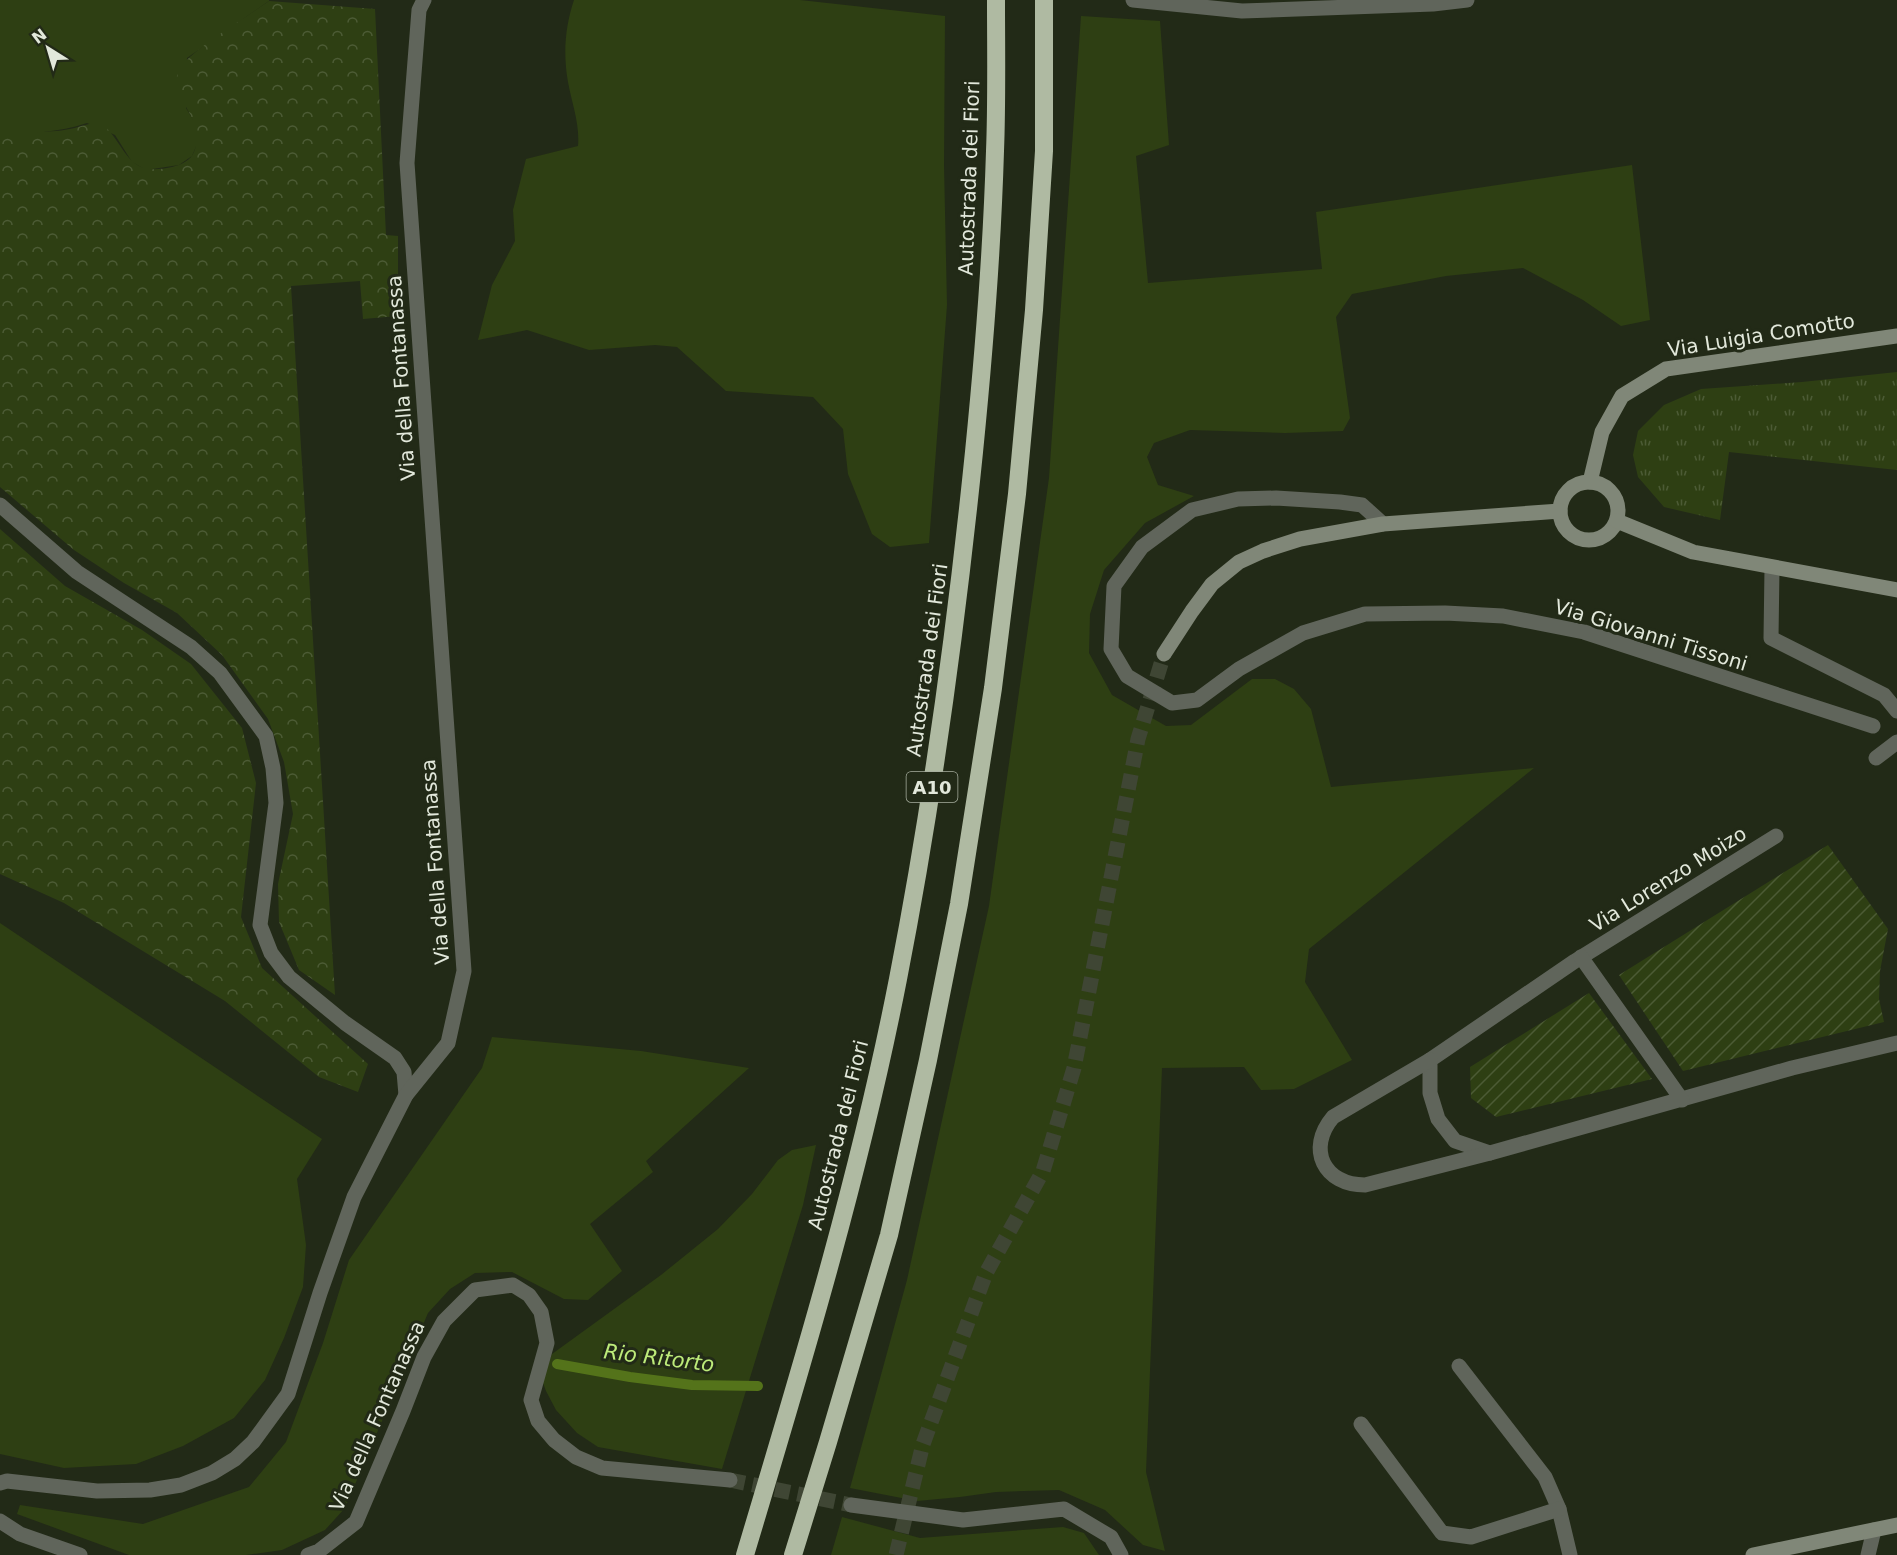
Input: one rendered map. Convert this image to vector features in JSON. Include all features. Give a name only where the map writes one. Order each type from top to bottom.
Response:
[{"type":"highway","name":"Autostrada dei Fiori","points":[[745,1555],[800,1372],[857,1160],[897,981],[935,767],[964,552],[982,363],[995,152],[996,0]]},
{"type":"highway","name":"A10","points":[[793,1555],[889,1235],[928,1060],[959,904],[993,688],[1017,494],[1034,310],[1044,151],[1044,0]]},
{"type":"street","name":"Via della Fontanassa","points":[[0,1483],[6,1481],[97,1491],[150,1490],[181,1485],[212,1473],[234,1459],[253,1442],[288,1394],[354,1197],[406,1095],[448,1043],[464,971],[407,163],[419,10],[424,0]]},
{"type":"street","points":[[1133,0],[1242,11],[1433,4],[1467,0]]},
{"type":"street","name":"Via Luigia Comotto","points":[[1590,482],[1602,432],[1622,396],[1666,369],[1897,336]]},
{"type":"street","points":[[1590,482],[1599,483],[1614,495],[1618,512],[1617,521],[1611,531],[1601,538],[1590,540],[1578,538],[1569,532],[1562,522],[1560,511],[1562,499],[1569,489],[1579,483],[1590,482]]},
{"type":"street","name":"Via Giovanni Tissoni","points":[[1383,524],[1362,505],[1340,502],[1276,498],[1238,499],[1192,510],[1142,547],[1114,586],[1111,649],[1127,676],[1172,703],[1197,700],[1239,669],[1303,633],[1365,614],[1445,613],[1503,616],[1584,632],[1873,726]]},
{"type":"street","points":[[0,505],[77,572],[190,647],[220,673],[266,736],[273,768],[276,803],[260,925],[271,953],[289,977],[345,1023],[395,1058],[404,1072],[406,1095]]},
{"type":"street","points":[[1164,654],[1212,584],[1239,562],[1263,551],[1300,539],[1383,524],[1560,511]]},
{"type":"street","points":[[1617,521],[1693,552],[1897,590]]},
{"type":"street","points":[[1772,568],[1772,638],[1884,695],[1897,711]]},
{"type":"street","points":[[1876,758],[1897,742]]},
{"type":"street","name":"Via Lorenzo Moizo","points":[[1776,836],[1581,957],[1430,1060],[1333,1117],[1320,1138],[1323,1164],[1341,1181],[1353,1185],[1365,1185],[1490,1153],[1792,1068],[1897,1042]]},
{"type":"street","name":"Via Lorenzo Moizo","points":[[1581,957],[1682,1100]]},
{"type":"street","points":[[1430,1060],[1430,1093],[1438,1119],[1455,1141],[1490,1153]]},
{"type":"street","name":"Via della Fontanassa","points":[[308,1555],[319,1551],[356,1521],[424,1357],[444,1321],[475,1290],[513,1285],[529,1294],[542,1312],[547,1343],[531,1400],[538,1420],[554,1440],[576,1457],[602,1467],[730,1480]]},
{"type":"street","points":[[1459,1366],[1545,1477],[1559,1509],[1570,1555]]},
{"type":"street","points":[[1361,1424],[1442,1533],[1471,1537],[1559,1509]]},
{"type":"street","points":[[851,1505],[963,1520],[1064,1509],[1111,1537],[1121,1555]]},
{"type":"street","points":[[0,1522],[20,1534],[80,1555]]},
{"type":"street","points":[[1754,1555],[1897,1525]]},
{"type":"street","points":[[1868,1555],[1874,1530]]},
{"type":"green space","points":[[0,0],[269,1],[187,58],[186,108],[195,123],[199,140],[192,156],[179,165],[146,170],[132,162],[115,135],[87,123],[0,141]]},
{"type":"green space","points":[[574,0],[800,0],[945,16],[944,165],[947,305],[929,543],[890,547],[872,534],[848,474],[843,429],[813,397],[726,391],[677,347],[655,345],[589,350],[527,330],[478,340],[492,285],[515,241],[513,210],[526,159],[578,146],[577,122],[568,82],[565,51]]},
{"type":"green space","points":[[269,1],[375,9],[386,235],[398,236],[398,316],[363,319],[360,281],[291,286],[335,995],[299,970],[279,922],[278,884],[293,814],[284,762],[268,719],[222,655],[177,613],[124,583],[74,550],[0,487],[0,141],[8,137],[34,132],[102,123],[137,165],[157,169],[172,167],[188,160],[194,152],[197,140],[196,129],[178,89],[176,80],[179,70],[184,62],[206,44]]},
{"type":"green space","points":[[1081,16],[1160,21],[1169,145],[1136,156],[1148,283],[1322,269],[1316,212],[1632,165],[1650,320],[1621,326],[1583,300],[1523,268],[1446,276],[1352,294],[1336,317],[1350,418],[1343,431],[1285,433],[1190,430],[1154,443],[1147,457],[1158,485],[1194,496],[1145,523],[1104,570],[1090,614],[1089,653],[1112,695],[1166,726],[1191,725],[1252,679],[1275,679],[1294,689],[1311,709],[1331,787],[1534,768],[1309,949],[1305,982],[1352,1060],[1294,1089],[1261,1090],[1244,1067],[1162,1068],[1146,1472],[1165,1551],[1143,1545],[1105,1510],[1059,1490],[996,1492],[917,1501],[850,1488],[907,1280],[989,906],[1049,478]]},
{"type":"green space","points":[[1897,372],[1897,470],[1729,452],[1720,520],[1664,507],[1638,477],[1633,455],[1638,431],[1664,405],[1701,389]]},
{"type":"green space","points":[[0,529],[65,586],[142,630],[191,664],[242,728],[256,783],[241,917],[262,968],[368,1064],[358,1092],[319,1077],[225,1001],[64,903],[0,874]]},
{"type":"green space","points":[[1828,845],[1888,929],[1880,971],[1879,999],[1884,1022],[1683,1071],[1619,975]]},
{"type":"green space","points":[[0,923],[322,1139],[297,1179],[306,1245],[303,1287],[265,1380],[234,1418],[183,1446],[136,1464],[64,1468],[0,1454]]},
{"type":"green space","points":[[1589,993],[1652,1079],[1496,1117],[1471,1098],[1470,1067]]},
{"type":"green space","points":[[492,1037],[641,1051],[749,1068],[646,1161],[653,1172],[590,1224],[622,1271],[588,1300],[564,1299],[512,1272],[475,1273],[450,1289],[428,1313],[345,1508],[325,1530],[282,1550],[246,1555],[129,1555],[17,1514],[20,1505],[143,1524],[249,1487],[286,1442],[323,1343],[349,1260],[482,1068]]},
{"type":"green space","points":[[816,1145],[803,1205],[722,1469],[598,1447],[577,1433],[556,1410],[542,1380],[552,1354],[661,1275],[718,1229],[752,1194],[778,1160],[792,1150]]},
{"type":"green space","points":[[842,1517],[920,1538],[1063,1527],[1084,1533],[1099,1555],[831,1555]]},
{"type":"waterway","name":"Rio Ritorto","points":[[557,1364],[692,1385],[758,1386]]},
{"type":"tunnel","points":[[896,1555],[923,1444],[986,1273],[1043,1171],[1074,1068],[1138,739],[1164,654]]},
{"type":"tunnel","points":[[730,1480],[851,1505]]}]
